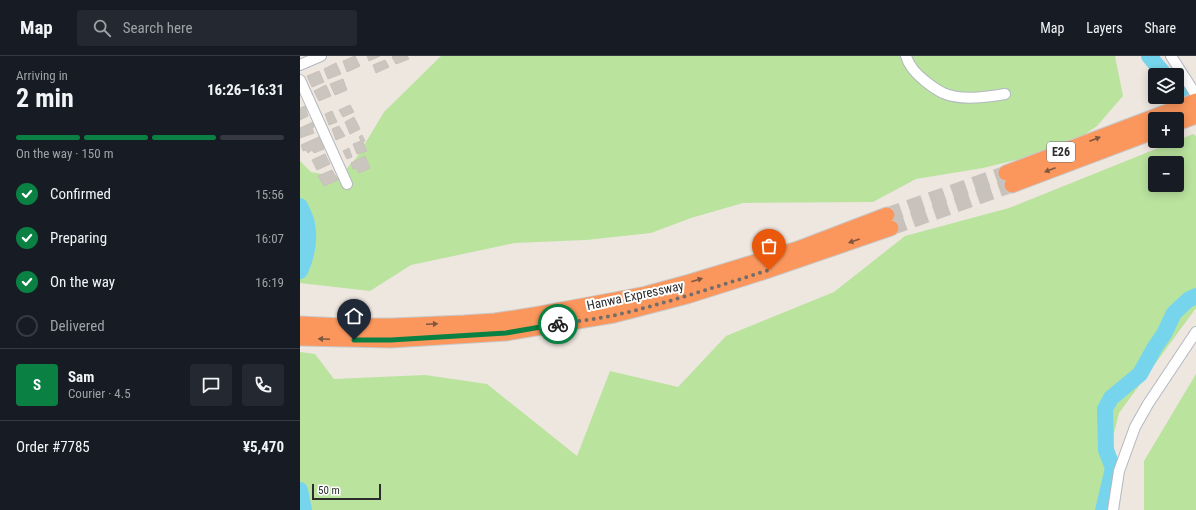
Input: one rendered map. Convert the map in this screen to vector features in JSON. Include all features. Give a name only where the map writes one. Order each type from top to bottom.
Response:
[{"type":"highway","name":"E26","points":[[1166,112],[1196,101]]},
{"type":"highway","points":[[1184,120],[1196,116]]},
{"type":"highway","name":"E26","points":[[1148,119],[1115,131],[1009,179],[1148,134]]},
{"type":"highway","name":"Hanwa Expressway","points":[[300,338],[392,333],[464,323],[495,321],[646,294],[889,221]]},
{"type":"highway","name":"Hanwa Expressway","points":[[300,324],[342,326],[392,333]]},
{"type":"street","points":[[300,65],[321,56]]},
{"type":"street","points":[[906,56],[908,63],[915,73],[943,93],[960,97],[974,98],[1005,94]]},
{"type":"street","points":[[1171,56],[1196,95]]},
{"type":"street","points":[[300,80],[347,184]]},
{"type":"street","points":[[1113,510],[1120,471],[1135,427],[1152,398],[1196,332]]},
{"type":"green space","points":[[441,56],[1115,56],[1123,96],[1097,126],[1065,148],[983,168],[916,179],[873,202],[743,203],[691,218],[651,233],[586,240],[515,243],[411,265],[370,291],[300,283],[300,161],[311,172],[339,177],[357,157],[384,112]]},
{"type":"green space","points":[[1193,134],[1196,136],[1196,308],[1119,413],[1095,510],[300,510],[300,352],[315,354],[334,379],[425,375],[487,384],[577,456],[610,371],[678,387],[726,336],[834,292],[905,236],[1009,208],[1158,148],[1184,148],[1184,138]]},
{"type":"green space","points":[[1196,374],[1196,510],[1144,510],[1144,461]]},
{"type":"building","points":[[355,56],[360,66],[347,72],[343,61]]},
{"type":"building","points":[[367,56],[380,56],[369,61]]},
{"type":"building","points":[[407,56],[409,59],[396,64],[392,57]]},
{"type":"building","points":[[385,60],[389,67],[376,73],[373,65]]},
{"type":"building","points":[[336,63],[341,74],[328,79],[324,69]]},
{"type":"building","points":[[319,71],[324,82],[312,87],[307,76]]},
{"type":"building","points":[[343,79],[347,90],[335,95],[330,84]]},
{"type":"building","points":[[326,85],[331,96],[319,101],[314,91]]},
{"type":"building","points":[[350,105],[354,112],[343,117],[339,110]]},
{"type":"building","points":[[305,106],[308,116],[300,120],[300,108]]},
{"type":"building","points":[[332,111],[337,122],[329,125],[325,114]]},
{"type":"building","points":[[354,117],[360,129],[350,134],[345,122]]},
{"type":"building","points":[[313,122],[314,127],[312,128],[314,133],[300,138],[300,128]]},
{"type":"building","points":[[339,126],[345,136],[336,140],[332,129]]},
{"type":"building","points":[[362,135],[367,151],[357,154],[353,144],[361,141],[359,137]]},
{"type":"building","points":[[319,137],[324,149],[314,153],[312,150],[308,153],[306,150],[303,151],[301,145]]},
{"type":"building","points":[[349,148],[352,157],[347,159],[343,151]]},
{"type":"building","points":[[325,154],[330,164],[317,170],[312,160]]},
{"type":"building","points":[[365,156],[370,168],[359,173],[356,168],[353,169],[351,163]]},
{"type":"building","points":[[332,170],[338,180],[324,186],[318,176]]},
{"type":"waterway","points":[[1149,56],[1159,68]]},
{"type":"waterway","points":[[1184,97],[1196,112]]},
{"type":"waterway","points":[[300,206],[305,217],[308,230],[306,254],[300,271]]},
{"type":"waterway","points":[[1103,510],[1113,468],[1106,450],[1105,409],[1111,398],[1140,374],[1164,334],[1174,313],[1188,300],[1196,296]]},
{"type":"waterway","points":[[300,490],[304,510]]},
{"type":"tunnel","points":[[887,215],[1006,173]]},
{"type":"tunnel","points":[[891,228],[1012,185]]},
{"type":"way so far","points":[[558,324],[614,315],[687,296],[769,270]]},
{"type":"route","points":[[354,340],[391,340],[506,333],[558,324]]}]
